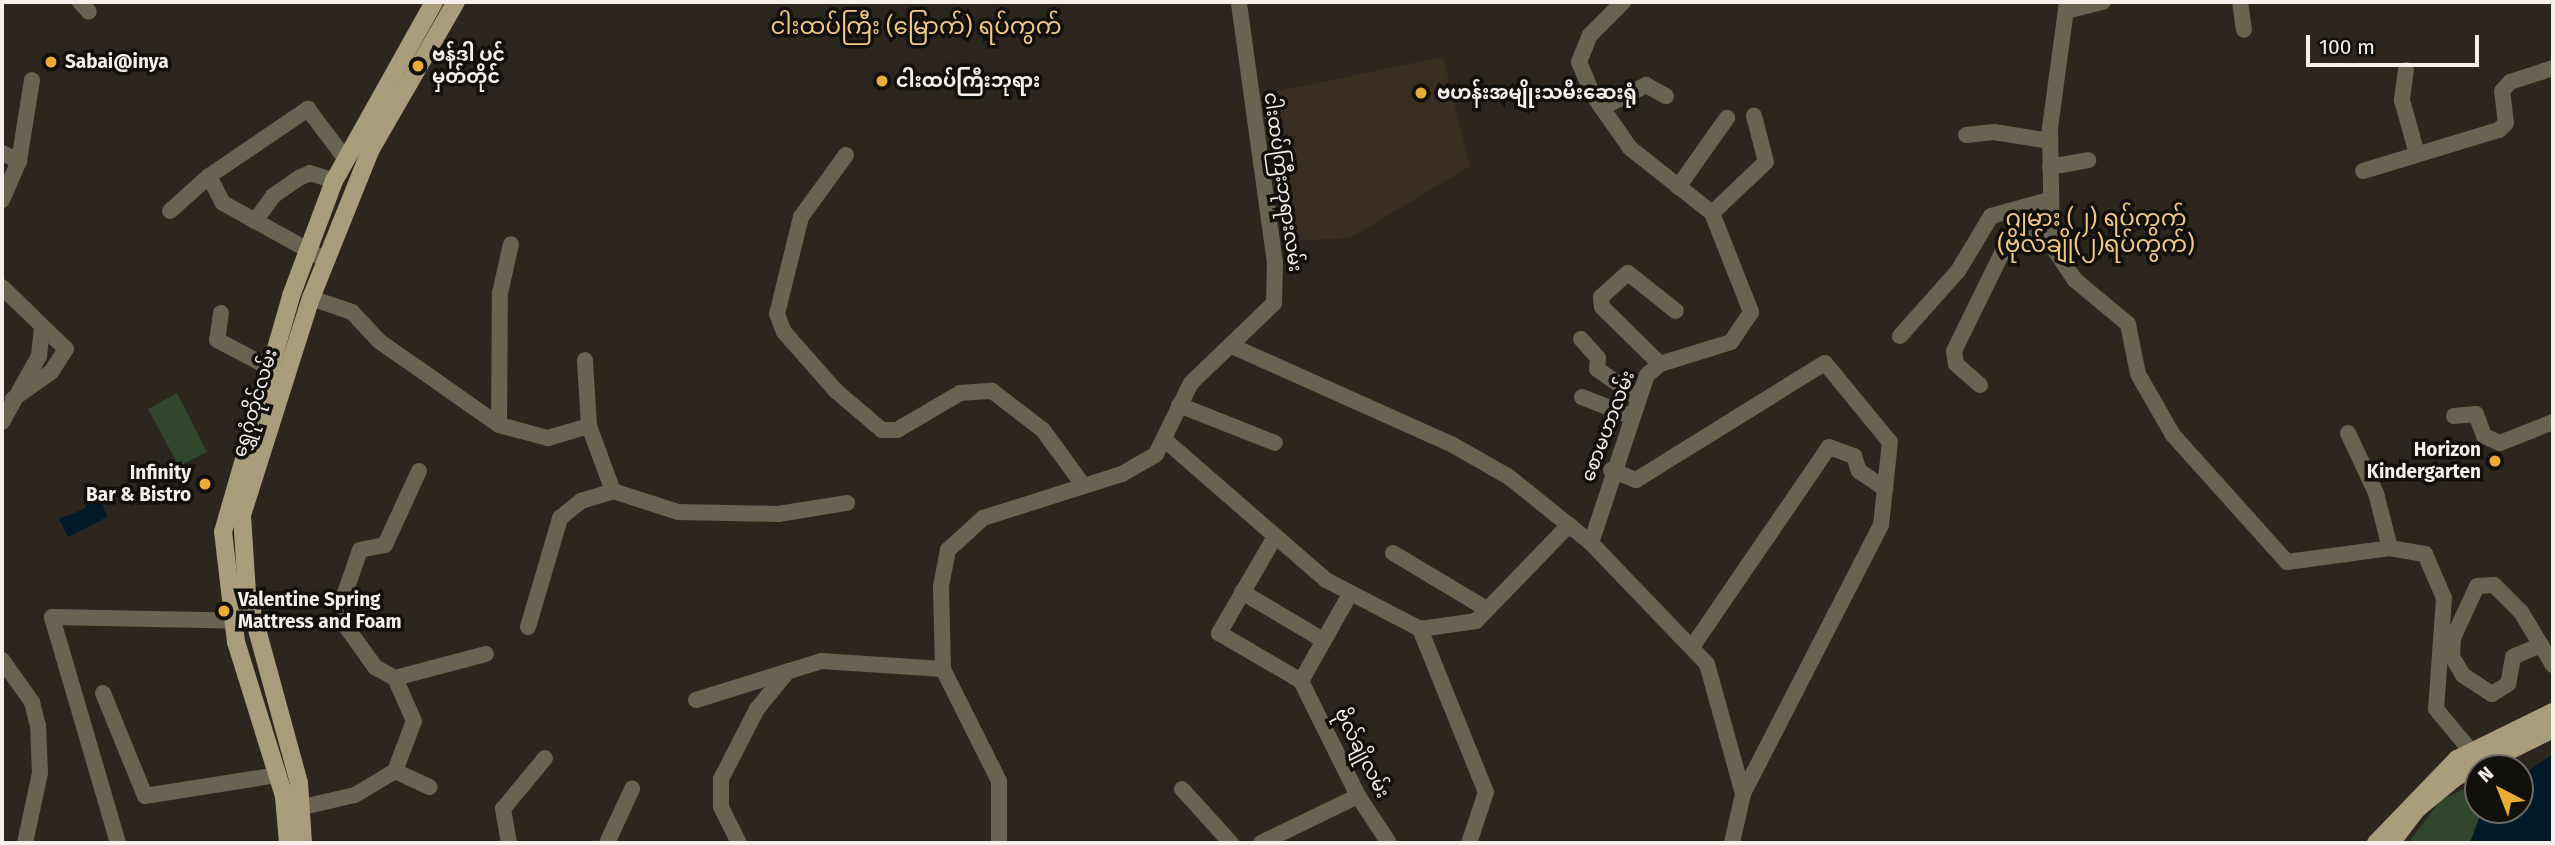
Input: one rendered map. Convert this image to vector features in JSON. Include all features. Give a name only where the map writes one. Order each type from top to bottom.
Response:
[{"type":"main road","name":"ရွှေဂုံတိုင်လမ်း","points":[[288,843],[278,775],[232,622],[223,533],[270,368],[307,251],[334,181],[344,157],[433,2]]},
{"type":"main road","name":"ရွှေဂုံတိုင်လမ်း","points":[[303,843],[303,807],[254,621],[240,547],[242,515],[311,298],[371,149],[456,2]]},
{"type":"main road","points":[[2481,754],[2553,712]]},
{"type":"main road","points":[[2484,754],[2553,729]]},
{"type":"main road","points":[[2376,843],[2421,789],[2464,764]]},
{"type":"main road","points":[[2391,843],[2423,803],[2464,767]]},
{"type":"street","name":"ငါးထပ်ကြီးဘုရားလမ်း","points":[[999,843],[999,782],[943,669],[941,586],[951,542],[983,518],[1144,463],[1166,441],[1178,405],[1208,364],[1234,347],[1268,313],[1276,288],[1239,2]]},
{"type":"street","points":[[1623,2],[1590,35],[1579,62],[1602,108],[1630,148],[1712,213],[1766,162],[1754,116]]},
{"type":"street","points":[[2103,2],[2067,6],[2050,141],[2049,200],[2052,236],[2075,280],[2128,324],[2143,387],[2172,435],[2287,562],[2390,548],[2426,554],[2439,574],[2444,598],[2436,709],[2474,754]]},
{"type":"street","points":[[2240,2],[2244,30]]},
{"type":"street","points":[[2364,171],[2499,130],[2506,123],[2502,91],[2510,82],[2553,68]]},
{"type":"street","points":[[2406,70],[2402,100],[2417,154]]},
{"type":"street","points":[[2,200],[19,161],[32,80]]},
{"type":"street","points":[[1602,108],[1646,85],[1666,96]]},
{"type":"street","points":[[170,211],[209,176],[308,109],[344,157]]},
{"type":"street","points":[[1678,187],[1727,118]]},
{"type":"street","points":[[1966,135],[1994,132],[2050,141]]},
{"type":"street","points":[[2,153],[19,161]]},
{"type":"street","points":[[846,155],[801,217],[777,314],[784,332],[836,391],[890,432],[960,393],[992,391],[1043,430],[1083,485]]},
{"type":"street","points":[[2050,167],[2088,160]]},
{"type":"street","points":[[255,221],[273,196],[299,178],[310,173],[334,181]]},
{"type":"street","points":[[209,176],[223,203],[326,260]]},
{"type":"street","points":[[1900,336],[1958,271],[1991,216],[2049,200]]},
{"type":"street","name":"စောမဟာလမ်း","points":[[1591,543],[1611,470],[1637,397],[1660,364],[1731,342],[1751,312],[1712,213]]},
{"type":"street","points":[[1980,384],[1956,364],[1954,351],[2009,244],[2052,236]]},
{"type":"street","points":[[499,425],[500,293],[511,244]]},
{"type":"street","points":[[1660,364],[1602,307],[1601,297],[1628,273],[1676,311]]},
{"type":"street","points":[[2,287],[65,353],[35,387],[13,399]]},
{"type":"street","points":[[311,298],[352,312],[379,341],[499,425],[548,438],[589,426]]},
{"type":"street","points":[[221,313],[217,340],[270,368]]},
{"type":"street","points":[[2,422],[39,356],[42,329]]},
{"type":"street","points":[[1581,339],[1598,358],[1597,369],[1637,397]]},
{"type":"street","points":[[1234,347],[1453,445],[1509,477],[1591,543],[1692,646],[1715,680],[1743,793]]},
{"type":"street","points":[[585,360],[589,426],[613,491]]},
{"type":"street","points":[[1611,470],[1636,480],[1825,363],[1890,442],[1881,525],[1743,793],[1732,843]]},
{"type":"street","points":[[1582,397],[1630,416]]},
{"type":"street","points":[[1178,405],[1275,443]]},
{"type":"street","points":[[2455,416],[2476,414],[2484,436],[2500,443],[2553,422]]},
{"type":"street","points":[[2348,433],[2376,493],[2390,548]]},
{"type":"street","points":[[1166,441],[1273,540],[1350,593],[1420,629],[1463,628],[1569,525]]},
{"type":"street","points":[[1692,646],[1829,447],[1850,453],[1862,474],[1886,489]]},
{"type":"street","points":[[303,807],[355,795],[396,771],[414,721],[395,678],[350,638],[342,602],[360,551],[385,545],[419,471]]},
{"type":"street","points":[[528,627],[560,517],[581,501],[613,491],[678,512],[778,514],[847,503]]},
{"type":"street","points":[[1273,540],[1219,633],[1301,681],[1350,593]]},
{"type":"street","points":[[1393,553],[1485,608]]},
{"type":"street","points":[[2541,645],[2513,657],[2508,684],[2492,694],[2463,675],[2452,657],[2453,638],[2477,586],[2504,590],[2541,645],[2553,665]]},
{"type":"street","points":[[1242,593],[1323,640]]},
{"type":"street","points":[[118,843],[52,617],[254,621]]},
{"type":"street","points":[[1420,629],[1486,792],[1469,843]]},
{"type":"street","points":[[395,678],[486,654]]},
{"type":"street","points":[[2,660],[32,702],[37,726],[40,773],[25,843]]},
{"type":"street","points":[[696,700],[821,661],[943,669]]},
{"type":"street","points":[[739,843],[721,807],[720,779],[757,709],[789,670]]},
{"type":"street","name":"ဗိုလ်ချိုလမ်း","points":[[1301,681],[1357,796],[1389,843]]},
{"type":"street","points":[[103,693],[145,796],[278,775]]},
{"type":"street","points":[[509,843],[503,809],[545,758]]},
{"type":"street","points":[[396,771],[429,787]]},
{"type":"street","points":[[607,843],[632,789]]},
{"type":"street","points":[[1182,789],[1231,843]]},
{"type":"street","points":[[1261,843],[1357,796]]},
{"type":"shaded area","points":[[1443,57],[1470,166],[1350,238],[1284,241],[1259,95]]},
{"type":"green space","points":[[177,393],[207,452],[179,466],[148,409]]},
{"type":"green space","points":[[2464,789],[2464,824],[2477,824],[2470,843],[2408,843],[2441,800]]},
{"type":"water","points":[[93,497],[100,497],[107,517],[68,537],[59,519],[84,509]]},
{"type":"water","points":[[2553,754],[2553,843],[2470,843],[2477,824],[2534,824],[2534,767]]},
{"type":"place","name":"Sabai@inya","points":[[51,62]]},
{"type":"place","name":"ဗန်ဒါ ပင် မှတ်တိုင်","points":[[418,66]]},
{"type":"place","name":"ငါးထပ်ကြီးဘုရား","points":[[882,81]]},
{"type":"place","name":"ဗဟန်းအမျိုးသမီးဆေးရုံ","points":[[1421,93]]},
{"type":"place","name":"Horizon Kindergarten","points":[[2495,461]]},
{"type":"place","name":"Infinity Bar & Bistro","points":[[205,484]]},
{"type":"place","name":"Valentine Spring Mattress and Foam","points":[[224,611]]},
{"type":"district","name":"ငါးထပ်ကြီး (မြောက်) ရပ်ကွက်","points":[[916,26]]},
{"type":"district","name":"ဂျမား (၂) ရပ်ကွက် (ဗိုလ်ချို(၂)ရပ်ကွက်)","points":[[2096,231]]}]
